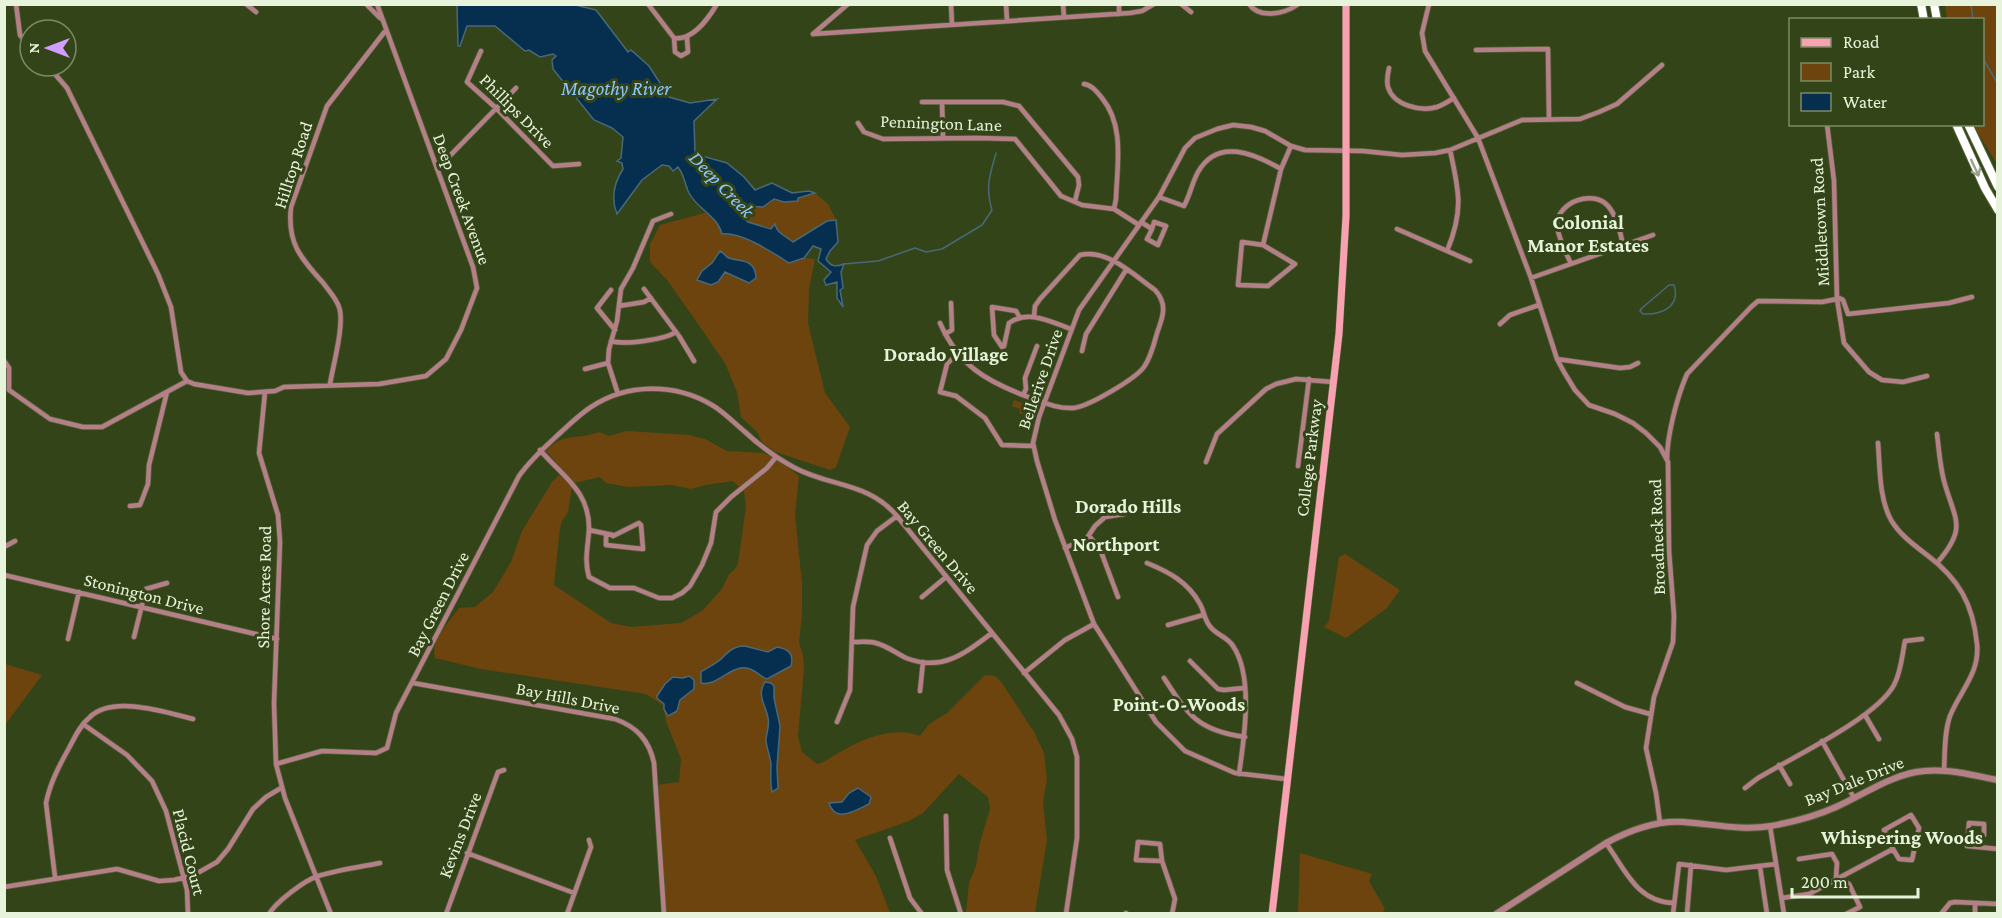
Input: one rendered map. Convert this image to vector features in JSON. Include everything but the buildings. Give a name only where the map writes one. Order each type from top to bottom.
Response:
[{"type":"highway","points":[[1957,126],[1985,188],[1998,210]]},
{"type":"highway","points":[[1969,126],[1998,187]]},
{"type":"main road","name":"College Parkway","points":[[1272,914],[1341,298],[1347,150],[1346,4]]},
{"type":"street","points":[[16,4],[18,20]]},
{"type":"street","points":[[246,4],[256,12]]},
{"type":"street","points":[[366,4],[382,20]]},
{"type":"street","name":"Deep Creek Avenue","points":[[265,392],[284,387],[379,384],[426,376],[439,366],[450,351],[461,330],[477,288],[473,267],[377,4]]},
{"type":"street","points":[[648,4],[674,38],[675,52],[681,56],[688,52],[687,38]]},
{"type":"street","points":[[674,38],[687,38],[693,34],[717,4]]},
{"type":"street","points":[[848,4],[813,34],[1119,14],[1142,10],[1154,4]]},
{"type":"street","points":[[951,4],[952,25]]},
{"type":"street","points":[[1006,4],[1007,21]]},
{"type":"street","points":[[1063,4],[1064,17]]},
{"type":"street","points":[[1119,4],[1119,14]]},
{"type":"street","points":[[1181,4],[1191,12]]},
{"type":"street","points":[[1248,4],[1254,11],[1263,13],[1284,12],[1297,5]]},
{"type":"street","name":"Broadneck Road","points":[[1429,4],[1423,21],[1425,51],[1478,138],[1531,278],[1557,359],[1575,390],[1589,405],[1633,423],[1660,447],[1668,462],[1673,642],[1650,714],[1646,748],[1660,823]]},
{"type":"street","name":"Hilltop Road","points":[[330,384],[342,316],[334,297],[299,255],[294,245],[289,225],[291,207],[327,106],[386,30]]},
{"type":"street","points":[[1476,50],[1548,49],[1549,119]]},
{"type":"street","name":"Phillips Drive","points":[[481,51],[466,82],[496,108],[553,166],[579,164]]},
{"type":"street","name":"Bellerive Drive","points":[[1286,779],[1239,774],[1224,770],[1185,751],[1156,722],[1094,624],[1055,520],[1033,446],[1044,403],[1071,329],[1082,306],[1159,197],[1185,148],[1195,138],[1233,125],[1251,127],[1291,146],[1305,150],[1347,150],[1414,155],[1450,150],[1522,120],[1580,119],[1617,104],[1662,65]]},
{"type":"street","points":[[1389,68],[1387,79],[1389,89],[1405,104],[1424,109],[1436,107],[1454,98]]},
{"type":"street","points":[[58,78],[68,90],[158,274],[171,307],[181,372],[187,381],[205,387],[248,393],[265,392]]},
{"type":"street","points":[[1084,84],[1088,84],[1109,106],[1116,123],[1114,209]]},
{"type":"street","points":[[437,169],[516,87]]},
{"type":"street","points":[[922,102],[1003,102],[1019,106],[1074,170],[1080,185],[1075,201]]},
{"type":"street","points":[[942,102],[943,138]]},
{"type":"street","name":"Pennington Lane","points":[[858,123],[864,132],[883,139],[1015,140],[1060,196],[1082,205],[1114,209],[1152,229]]},
{"type":"street","name":"Middletown Road","points":[[1668,462],[1669,437],[1687,374],[1751,307],[1758,301],[1822,302],[1837,298],[1834,181],[1827,126]]},
{"type":"street","points":[[1263,245],[1281,169],[1291,146]]},
{"type":"street","points":[[1447,251],[1459,209],[1458,190],[1450,150]]},
{"type":"street","points":[[1159,197],[1184,206],[1203,164],[1227,151],[1245,152],[1281,169]]},
{"type":"street","points":[[1570,264],[1557,229],[1558,218],[1567,205],[1587,198],[1603,201],[1610,208],[1623,246]]},
{"type":"street","points":[[618,394],[608,363],[623,284],[633,268],[653,221],[671,214]]},
{"type":"street","points":[[1154,222],[1166,226],[1158,245],[1148,239],[1152,229],[1154,222]]},
{"type":"street","points":[[1397,229],[1470,261]]},
{"type":"street","points":[[1531,278],[1653,235]]},
{"type":"street","points":[[1242,242],[1263,245],[1295,264],[1268,286],[1238,285],[1242,242]]},
{"type":"street","points":[[940,323],[958,353],[986,379],[1044,403],[1066,408],[1084,406],[1106,394],[1143,368],[1151,351],[1164,306],[1160,295],[1155,290],[1113,261],[1096,254],[1080,255],[1040,299],[1035,306],[1034,316]]},
{"type":"street","points":[[1082,351],[1086,334],[1126,270]]},
{"type":"street","points":[[644,288],[694,361]]},
{"type":"street","points":[[611,290],[597,308],[615,330]]},
{"type":"street","points":[[1927,376],[1903,382],[1882,380],[1869,372],[1844,343],[1837,298],[1843,300],[1848,314],[1949,303],[1972,297]]},
{"type":"street","points":[[619,306],[644,302],[651,298]]},
{"type":"street","points":[[945,334],[952,330],[951,303]]},
{"type":"street","points":[[1500,324],[1510,315],[1539,304]]},
{"type":"street","points":[[1020,318],[1016,311],[992,307],[994,335],[1002,347],[1009,323],[1020,318],[1034,316],[1071,329]]},
{"type":"street","points":[[611,341],[617,343],[665,337],[676,332]]},
{"type":"street","points":[[1023,395],[1026,389],[1025,378],[1037,346]]},
{"type":"street","points":[[958,353],[947,364],[940,392],[956,396],[985,418],[1002,446],[1033,446]]},
{"type":"street","points":[[1557,359],[1620,368],[1638,363]]},
{"type":"street","points":[[5,362],[9,368],[9,390],[51,419],[82,427],[102,427],[187,381]]},
{"type":"street","points":[[585,369],[608,363]]},
{"type":"street","points":[[1298,466],[1309,380]]},
{"type":"street","points":[[1206,462],[1217,434],[1266,389],[1285,381],[1333,382]]},
{"type":"street","name":"Bay Green Drive","points":[[276,764],[322,751],[383,751],[389,743],[393,719],[519,476],[540,450],[590,407],[618,394],[639,389],[657,389],[693,396],[719,410],[776,457],[811,475],[872,494],[897,516],[1066,725],[1077,758],[1077,838],[1066,914]]},
{"type":"street","points":[[130,506],[140,505],[148,484],[149,465],[167,392]]},
{"type":"street","name":"Shore Acres Road","points":[[265,392],[259,453],[278,515],[280,542],[274,704],[276,764],[281,788],[331,914]]},
{"type":"street","points":[[1937,434],[1942,476],[1955,512],[1957,527],[1953,543],[1937,563]]},
{"type":"street","points":[[1878,443],[1883,495],[1892,521],[1910,542],[1937,563],[1958,584],[1971,614],[1977,648],[1972,675],[1954,709],[1948,726],[1944,771]]},
{"type":"street","points":[[540,450],[579,491],[588,513],[589,577],[610,588],[634,588],[659,598],[672,598],[690,586],[711,543],[716,512],[767,468],[776,457]]},
{"type":"street","points":[[1065,548],[1084,541],[1095,525],[1105,518],[1124,514]]},
{"type":"street","points":[[837,722],[850,690],[854,597],[867,545],[877,531],[897,516]]},
{"type":"street","points":[[589,531],[606,534],[613,536],[639,523],[643,549],[606,545],[606,534]]},
{"type":"street","points":[[1089,536],[1100,549],[1118,597]]},
{"type":"street","points":[[4,547],[15,541]]},
{"type":"street","points":[[1147,562],[1184,582],[1196,597],[1212,629],[1232,644],[1241,668],[1244,688],[1245,737],[1239,774]]},
{"type":"street","name":"Stonington Drive","points":[[5,576],[277,639]]},
{"type":"street","points":[[922,597],[946,577]]},
{"type":"street","points":[[134,637],[146,589],[167,583]]},
{"type":"street","points":[[68,639],[79,592]]},
{"type":"street","points":[[1168,625],[1203,615]]},
{"type":"street","points":[[1024,673],[1065,640],[1094,624]]},
{"type":"street","points":[[852,642],[877,643],[905,657],[923,662],[940,662],[956,658],[992,633]]},
{"type":"street","points":[[1745,788],[1779,765],[1865,715],[1881,702],[1894,686],[1905,641],[1922,639]]},
{"type":"street","points":[[1190,661],[1218,688],[1224,690],[1244,688]]},
{"type":"street","points":[[920,691],[923,662]]},
{"type":"street","points":[[1164,678],[1193,718],[1217,732],[1245,737]]},
{"type":"street","name":"Bay Hills Drive","points":[[413,682],[615,719],[638,731],[647,743],[654,763],[664,914]]},
{"type":"street","points":[[1577,683],[1625,707],[1650,714]]},
{"type":"street","points":[[56,877],[46,815],[48,792],[83,724],[91,715],[101,710],[119,706],[193,718]]},
{"type":"street","points":[[1865,715],[1879,739]]},
{"type":"street","name":"Placid Court","points":[[83,724],[127,755],[152,782],[166,811],[184,878],[189,906],[188,914]]},
{"type":"street","points":[[1822,741],[1854,798]]},
{"type":"street","points":[[1779,765],[1790,784]]},
{"type":"street","name":"Kevins Drive","points":[[446,914],[498,772],[504,770]]},
{"type":"street","name":"Bay Dale Drive","points":[[1500,912],[1606,843],[1623,834],[1660,823],[1684,822],[1743,828],[1770,826],[1820,813],[1898,776],[1929,771],[1944,771],[1998,780]]},
{"type":"street","points":[[4,887],[117,868],[159,881],[184,878],[201,872],[217,862],[228,849],[253,809],[266,797],[281,788]]},
{"type":"street","points":[[1911,815],[1918,828],[1912,860],[1899,859],[1893,849],[1884,830],[1911,815]]},
{"type":"street","points":[[946,816],[946,870],[961,914]]},
{"type":"street","points":[[1984,835],[1984,824],[1969,823],[1966,845],[1998,849]]},
{"type":"street","points":[[1770,826],[1784,914]]},
{"type":"street","points":[[890,838],[910,898],[922,914]]},
{"type":"street","points":[[567,914],[591,847],[590,840]]},
{"type":"street","points":[[1162,861],[1136,860],[1138,842],[1160,844],[1162,861],[1175,899],[1172,914]]},
{"type":"street","points":[[1606,843],[1637,887],[1648,897],[1660,903],[1674,903]]},
{"type":"street","points":[[1782,898],[1809,894],[1893,849]]},
{"type":"street","points":[[467,854],[574,893]]},
{"type":"street","points":[[1799,859],[1832,854],[1837,863],[1836,878]]},
{"type":"street","points":[[269,914],[289,895],[316,876],[380,863]]},
{"type":"street","points":[[1673,914],[1679,864],[1726,870],[1776,864]]},
{"type":"street","points":[[1687,914],[1691,865]]},
{"type":"street","points":[[1760,867],[1767,914]]},
{"type":"street","points":[[1836,878],[1849,884],[1860,907],[1846,914]]},
{"type":"street","points":[[1941,914],[1950,903],[1955,902],[1998,904]]},
{"type":"street","points":[[1975,903],[1975,914]]},
{"type":"green space","points":[[1945,5],[1997,5],[1997,164],[1975,126],[1984,126],[1984,18],[1947,18]]},
{"type":"green space","points":[[815,193],[828,204],[836,220],[827,221],[793,242],[776,229],[748,222],[743,217],[747,206],[763,207],[774,199],[784,202],[798,201],[798,198]]},
{"type":"green space","points":[[712,211],[752,241],[784,258],[787,263],[804,258],[815,259],[809,289],[808,323],[825,393],[850,427],[836,467],[830,470],[776,452],[762,442],[757,432],[741,417],[737,392],[725,363],[668,281],[650,262],[650,244],[660,225]]},
{"type":"green space","points":[[1014,400],[1031,406],[1027,416],[1019,413],[1020,409],[1012,406]]},
{"type":"green space","points":[[627,431],[689,435],[705,439],[727,451],[764,453],[778,460],[799,476],[795,515],[802,583],[799,643],[804,668],[798,736],[802,752],[817,764],[860,742],[880,735],[900,732],[920,736],[929,724],[947,713],[985,675],[995,676],[1002,683],[1034,732],[1044,753],[1047,779],[1043,802],[1047,840],[1035,913],[966,913],[969,883],[976,866],[980,842],[990,809],[988,797],[959,774],[923,813],[909,821],[855,840],[876,876],[890,913],[664,913],[665,889],[657,785],[679,782],[681,759],[666,721],[663,705],[646,694],[481,669],[435,658],[435,645],[438,638],[459,608],[475,607],[493,592],[511,562],[522,531],[552,482],[559,475],[572,487],[568,512],[560,528],[554,585],[611,623],[631,627],[681,623],[702,611],[722,589],[729,574],[738,563],[746,507],[744,492],[733,481],[691,489],[672,485],[628,487],[606,483],[600,477],[574,483],[546,451],[565,439],[599,432],[609,436]]},
{"type":"green space","points":[[1345,554],[1400,590],[1387,608],[1346,638],[1324,627],[1329,621],[1339,557]]},
{"type":"green space","points":[[4,664],[42,675],[5,725]]},
{"type":"green space","points":[[1300,853],[1372,874],[1369,881],[1385,909],[1382,914],[1298,913]]},
{"type":"water","name":"Magothy River","points":[[571,4],[596,10],[628,52],[631,50],[649,66],[669,97],[690,103],[717,99],[694,121],[695,154],[727,163],[755,190],[772,183],[792,193],[809,191],[815,193],[798,198],[798,201],[784,202],[774,199],[763,207],[747,206],[743,217],[748,222],[771,229],[775,224],[780,233],[793,242],[827,221],[836,220],[838,242],[826,259],[834,266],[844,264],[841,272],[843,288],[840,290],[843,307],[837,298],[837,282],[826,285],[824,280],[831,272],[818,261],[821,249],[813,246],[804,258],[789,263],[748,239],[722,234],[716,222],[689,193],[678,167],[673,171],[669,166],[662,165],[642,180],[617,214],[614,197],[617,180],[623,169],[622,163],[617,161],[621,158],[623,137],[612,128],[594,120],[553,69],[552,60],[556,56],[553,54],[540,57],[529,50],[525,51],[495,26],[467,26],[460,46],[458,46],[457,5]]},
{"type":"water","points":[[720,251],[731,259],[749,263],[755,271],[756,278],[749,283],[725,272],[718,282],[711,285],[697,280]]},
{"type":"water","points":[[745,646],[768,652],[777,647],[785,649],[791,655],[791,666],[767,679],[752,670],[740,668],[712,682],[701,683],[701,672],[732,649]]},
{"type":"water","points":[[689,676],[694,680],[694,689],[680,700],[677,711],[668,716],[664,704],[657,696],[673,677]]},
{"type":"water","points":[[765,682],[774,686],[780,726],[778,788],[772,792],[771,764],[766,741],[768,721],[761,696]]},
{"type":"water","points":[[858,788],[871,797],[869,804],[846,814],[836,813],[832,809],[829,803],[842,802],[849,793]]},
{"type":"waterway","points":[[1971,4],[1973,18]]},
{"type":"waterway","points":[[1984,60],[1998,84]]},
{"type":"waterway","name":"Deep Creek","points":[[844,264],[878,261],[915,248],[926,252],[942,249],[982,225],[992,210],[989,187],[996,153]]},
{"type":"waterway","points":[[1669,285],[1674,285],[1675,299],[1672,304],[1663,311],[1643,314],[1640,311],[1642,308],[1669,285]]},
{"type":"district","name":"Colonial Manor Estates","points":[[1588,234]]},
{"type":"district","name":"Dorado Village","points":[[946,354]]},
{"type":"district","name":"Dorado Hills","points":[[1128,506]]},
{"type":"district","name":"Northport","points":[[1116,544]]},
{"type":"district","name":"Point-O-Woods","points":[[1179,704]]},
{"type":"district","name":"Whispering Woods","points":[[1902,837]]}]
